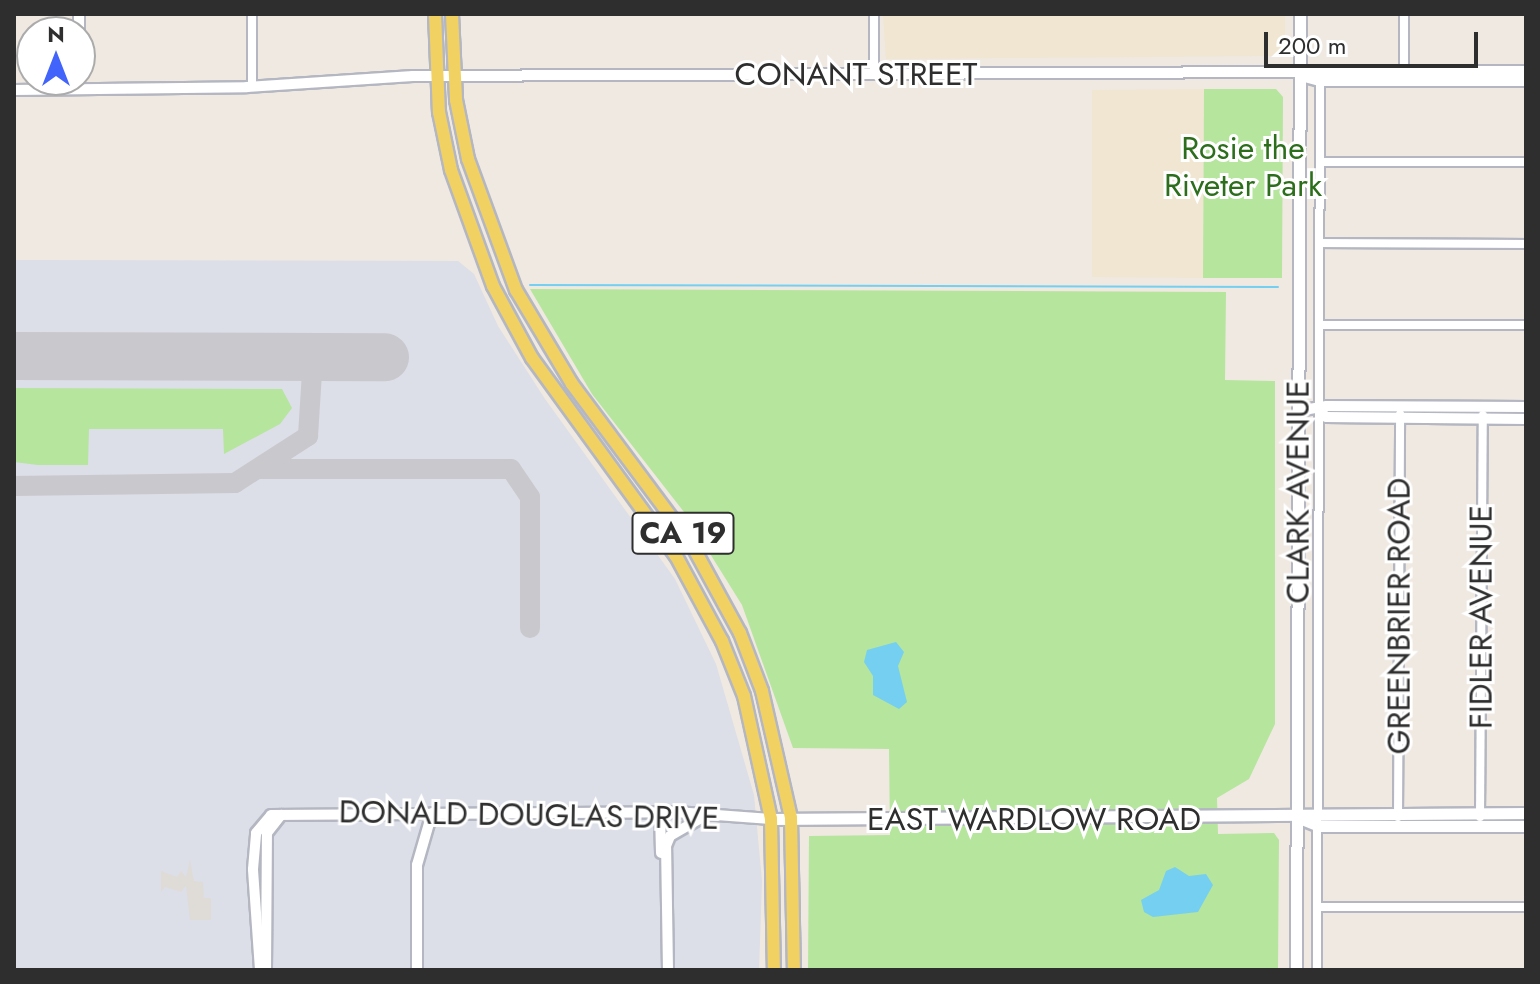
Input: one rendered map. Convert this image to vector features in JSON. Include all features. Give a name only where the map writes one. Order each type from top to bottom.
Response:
[{"type":"main road","name":"CA 19","points":[[435,14],[436,76],[455,185],[493,286],[532,358],[699,593],[744,696],[771,819],[774,970]]},
{"type":"main road","name":"CA 19","points":[[452,14],[454,76],[470,166],[511,278],[572,384],[669,512],[715,584],[762,691],[791,818],[794,970]]},
{"type":"main road","name":"CLARK AVENUE","points":[[1296,970],[1300,14]]},
{"type":"main road","points":[[493,286],[511,278]]},
{"type":"main road","name":"EAST WARDLOW ROAD","points":[[771,819],[1298,818],[1318,812],[1526,813]]},
{"type":"main road","name":"EAST WARDLOW ROAD","points":[[1298,818],[1319,826],[1526,826]]},
{"type":"street","points":[[252,14],[252,87]]},
{"type":"street","points":[[874,14],[874,74]]},
{"type":"street","points":[[1404,14],[1404,75]]},
{"type":"street","name":"CONANT STREET","points":[[96,85],[252,87],[413,76],[1320,76],[1526,71]]},
{"type":"street","name":"CONANT STREET","points":[[1404,75],[1526,81]]},
{"type":"street","name":"CLARK AVENUE","points":[[1317,970],[1320,76]]},
{"type":"street","points":[[1320,162],[1526,162]]},
{"type":"street","points":[[1320,243],[1526,244]]},
{"type":"street","points":[[1320,325],[1526,325]]},
{"type":"street","points":[[1298,411],[1320,411],[1327,406],[1400,413],[1483,413],[1526,407]]},
{"type":"street","name":"GREENBRIER ROAD","points":[[1398,826],[1400,413]]},
{"type":"street","points":[[1483,413],[1526,419]]},
{"type":"street","name":"FIDLER AVENUE","points":[[1481,826],[1483,413]]},
{"type":"street","name":"DONALD DOUGLAS DRIVE","points":[[263,970],[253,879],[256,833],[264,819],[287,812],[660,812],[771,819]]},
{"type":"street","points":[[660,812],[666,874],[668,970]]},
{"type":"street","points":[[417,970],[417,865],[432,813]]},
{"type":"street","points":[[666,874],[670,836],[703,817]]},
{"type":"street","points":[[1318,907],[1526,907]]},
{"type":"shaded area","points":[[883,14],[1285,14],[1285,56],[886,59]]},
{"type":"shaded area","points":[[1204,89],[1203,278],[1092,277],[1092,90]]},
{"type":"shaded area","points":[[14,260],[458,261],[474,274],[498,326],[545,399],[675,579],[716,664],[754,795],[762,881],[759,970],[14,970]]},
{"type":"shaded area","points":[[190,860],[194,881],[203,882],[204,898],[211,898],[211,920],[190,920],[186,886],[181,892],[165,887],[161,892],[161,871],[177,877],[181,871],[186,877]]},
{"type":"green space","name":"Rosie the Riveter Park","points":[[1204,89],[1276,89],[1283,97],[1282,278],[1203,278]]},
{"type":"green space","points":[[530,289],[1226,292],[1225,380],[1275,381],[1275,724],[1249,779],[1217,798],[1218,834],[1274,833],[1279,840],[1278,970],[808,970],[809,836],[890,835],[889,749],[793,748],[742,605],[684,512],[592,394]]},
{"type":"green space","points":[[14,388],[282,389],[292,408],[280,424],[224,454],[223,429],[89,429],[88,465],[38,465],[14,462]]},
{"type":"water","points":[[896,642],[904,652],[898,666],[907,702],[899,709],[873,695],[873,676],[864,662],[867,650]]},
{"type":"water","points":[[1175,867],[1189,876],[1206,874],[1213,885],[1198,912],[1153,917],[1144,912],[1141,900],[1159,890],[1166,871]]},
{"type":"waterway","points":[[530,285],[1278,287]]},
{"type":"taxiway","points":[[14,486],[235,483],[308,436],[313,357]]},
{"type":"taxiway","points":[[260,469],[511,469],[530,497],[530,628]]},
{"type":"runway","points":[[14,356],[385,357]]}]
